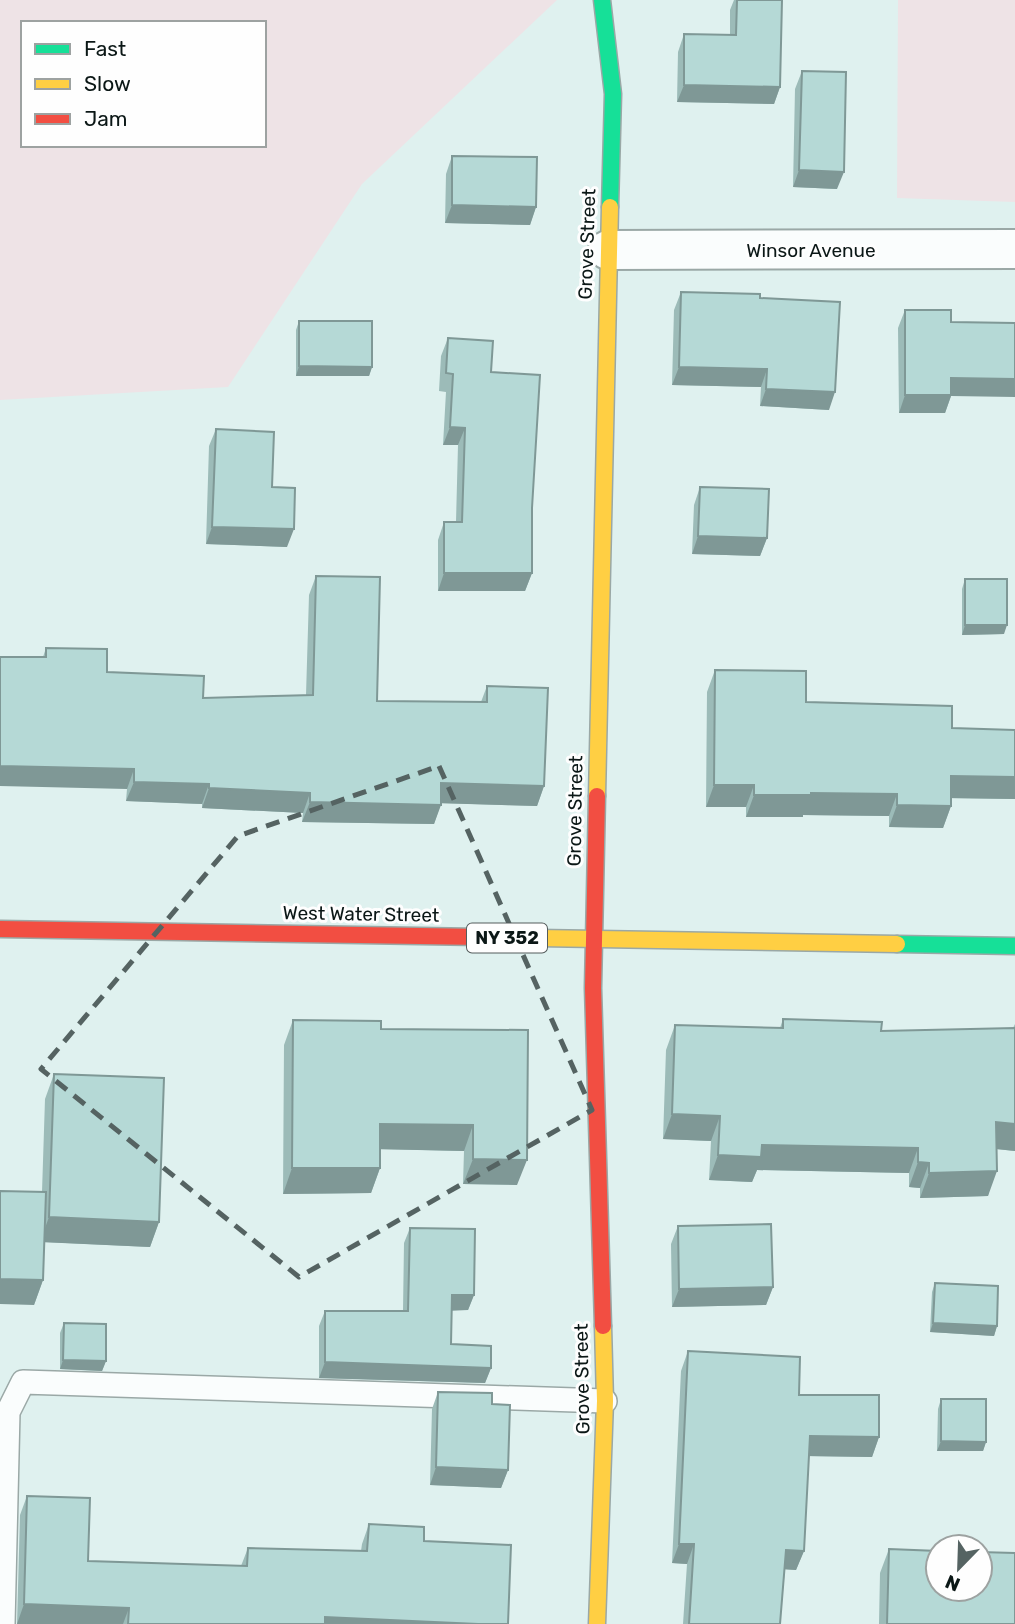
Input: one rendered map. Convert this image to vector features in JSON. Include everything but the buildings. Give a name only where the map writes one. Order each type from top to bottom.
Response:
[{"type":"street","name":"Grove Street","points":[[597,1624],[605,1401],[593,988],[613,94],[603,0]]},
{"type":"street","name":"Winsor Avenue","points":[[608,250],[1015,249]]},
{"type":"street","name":"West Water Street","points":[[0,929],[1015,946]]},
{"type":"lane","points":[[3,1624],[8,1412],[23,1381],[605,1401]]},
{"type":"highlighted area","points":[[439,766],[592,1110],[299,1277],[41,1069],[238,836]]},
{"type":"shaded area","points":[[0,0],[557,0],[362,184],[228,387],[0,400]]},
{"type":"shaded area","points":[[898,0],[1015,0],[1015,202],[897,198]]},
{"type":"traffic: fast","points":[[602,0],[613,94],[610,207]]},
{"type":"traffic: fast","points":[[897,944],[1015,946]]},
{"type":"traffic: slow","points":[[597,796],[610,207]]},
{"type":"traffic: slow","points":[[480,937],[897,944]]},
{"type":"traffic: slow","points":[[597,1624],[605,1401],[603,1326]]},
{"type":"traffic: jam","points":[[597,796],[593,988],[603,1326]]},
{"type":"traffic: jam","points":[[0,929],[480,937]]}]
